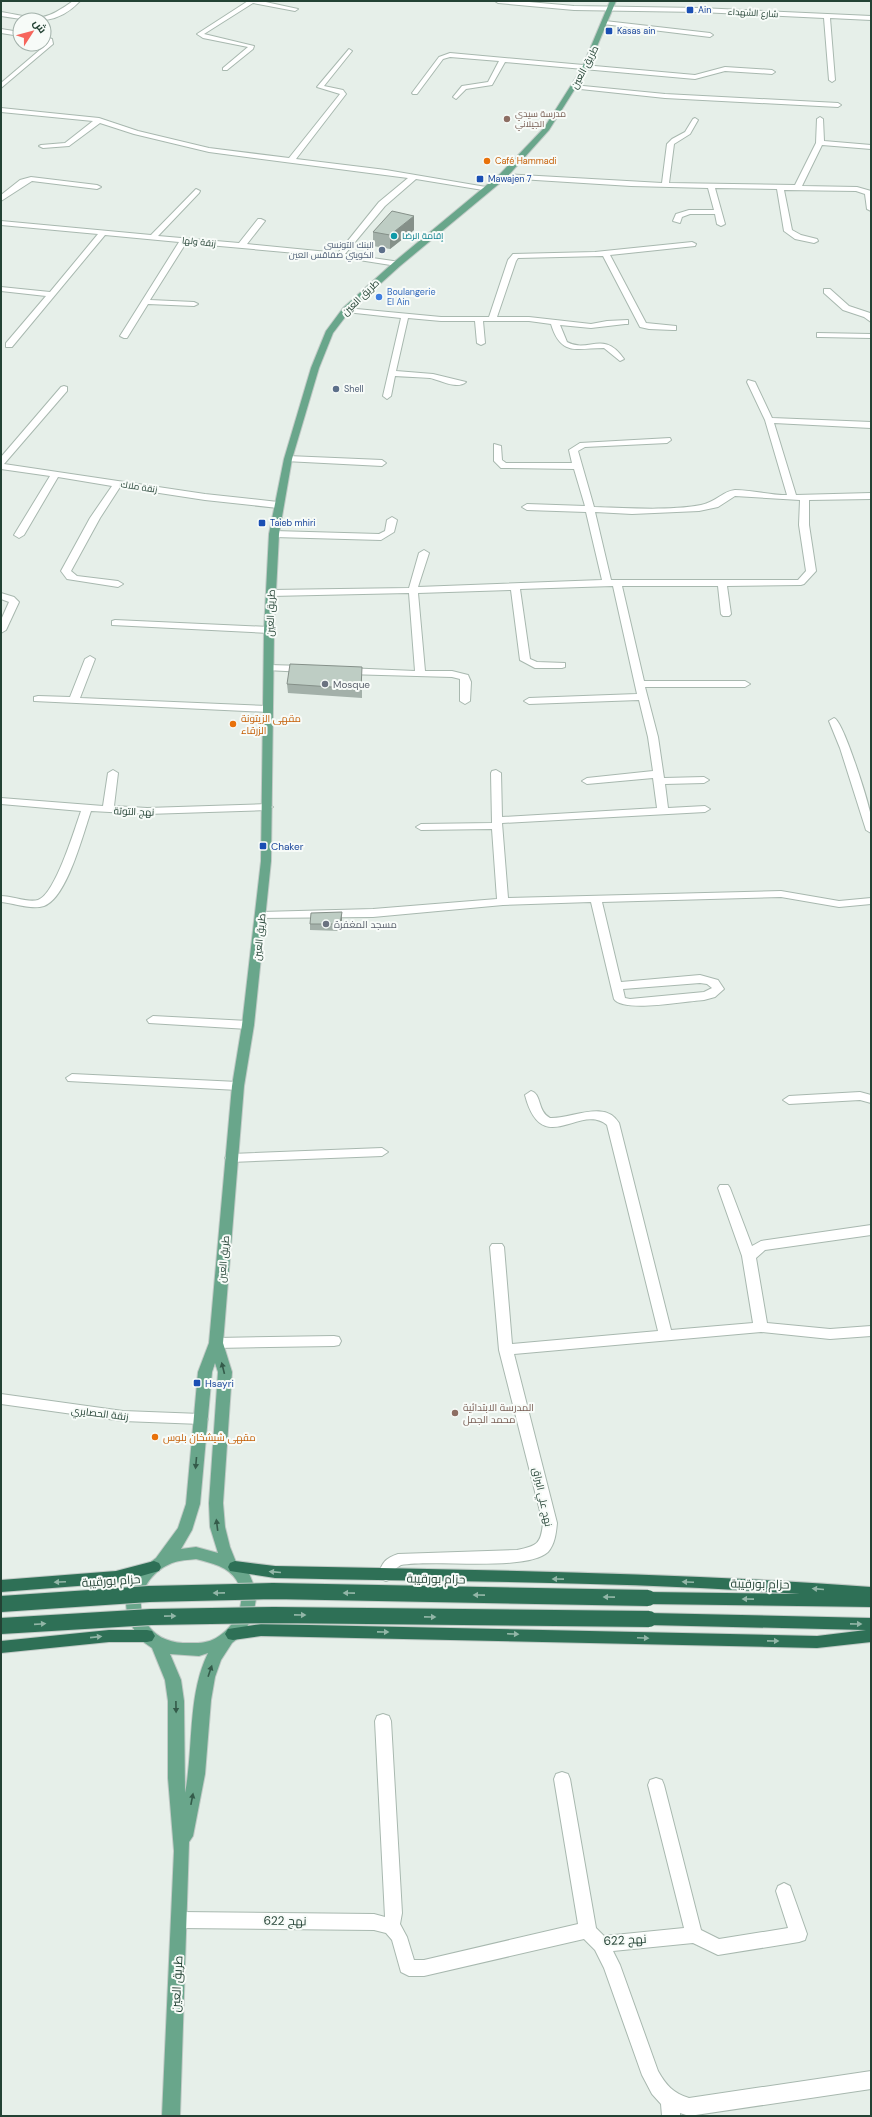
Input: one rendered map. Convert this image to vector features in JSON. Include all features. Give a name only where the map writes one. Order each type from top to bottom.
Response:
[{"type":"highway","points":[[1,1586],[83,1581],[116,1577],[157,1565]]},
{"type":"highway","points":[[232,1565],[275,1572],[791,1586],[871,1594]]},
{"type":"highway","name":"حزام بورقيبة","points":[[1,1604],[149,1594],[273,1592],[871,1601]]},
{"type":"highway","points":[[1,1626],[151,1617],[274,1615],[871,1624]]},
{"type":"highway","points":[[229,1636],[261,1630],[468,1633],[817,1642],[871,1636]]},
{"type":"highway","points":[[1,1647],[109,1636],[152,1640]]},
{"type":"main road","name":"طريق العين","points":[[157,1565],[175,1546],[185,1530],[193,1504],[205,1372],[216,1343],[238,1086],[248,1025],[266,861],[268,807],[269,630],[274,534],[278,504],[288,459],[322,348],[329,333],[346,310],[397,264],[503,176],[547,129],[585,68],[612,5]]},
{"type":"main road","name":"طريق العين","points":[[216,1343],[225,1372],[216,1523],[219,1540],[232,1565]]},
{"type":"main road","points":[[196,1553],[213,1555],[232,1565],[241,1573],[248,1586],[250,1602],[246,1617],[229,1636],[203,1649],[182,1651],[163,1646],[152,1640],[136,1622],[132,1606],[136,1589],[146,1574],[157,1565],[178,1555],[196,1553]]},
{"type":"main road","name":"طريق العين","points":[[182,1851],[197,1774],[203,1700],[207,1677],[214,1657],[229,1636]]},
{"type":"main road","name":"طريق العين","points":[[152,1640],[173,1680],[175,1694],[176,1778],[182,1851],[170,2116]]},
{"type":"street","points":[[52,17],[56,16],[77,1]]},
{"type":"street","points":[[225,68],[251,48],[251,46],[205,37],[200,34],[251,1],[295,9]]},
{"type":"street","name":"شارع الشهداء","points":[[498,1],[574,8],[612,5],[871,18]]},
{"type":"street","points":[[1,14],[12,16]]},
{"type":"street","points":[[827,16],[832,80]]},
{"type":"street","points":[[605,23],[710,35]]},
{"type":"street","points":[[1,31],[12,33]]},
{"type":"street","points":[[291,160],[343,94],[341,91],[320,87],[349,51]]},
{"type":"street","points":[[1,86],[41,52]]},
{"type":"street","points":[[416,93],[443,57],[450,55],[695,77],[706,77],[712,71],[721,69],[772,72]]},
{"type":"street","points":[[456,97],[464,87],[490,84],[503,60]]},
{"type":"street","points":[[574,87],[665,96],[838,105]]},
{"type":"street","points":[[1,110],[98,120],[136,133],[198,148],[414,177],[486,189]]},
{"type":"street","points":[[798,186],[820,143],[820,119]]},
{"type":"street","points":[[43,146],[67,145],[98,120]]},
{"type":"street","points":[[665,185],[671,144],[674,140],[688,133],[695,120]]},
{"type":"street","points":[[820,143],[871,147]]},
{"type":"street","points":[[503,176],[665,185],[798,186],[862,190],[868,193],[871,209]]},
{"type":"street","points":[[340,255],[382,204],[414,177]]},
{"type":"street","points":[[1,199],[23,182],[30,179],[97,187]]},
{"type":"street","points":[[711,185],[721,224]]},
{"type":"street","points":[[780,186],[788,231],[798,237],[814,241]]},
{"type":"street","points":[[153,237],[196,191]]},
{"type":"street","points":[[677,221],[677,217],[685,213],[717,212]]},
{"type":"street","points":[[241,246],[261,221]]},
{"type":"street","name":"زنقة ولها","points":[[1,223],[340,255],[397,264]]},
{"type":"street","points":[[9,345],[103,233]]},
{"type":"street","points":[[124,336],[183,241]]},
{"type":"street","points":[[493,318],[514,257],[605,253],[692,244]]},
{"type":"street","points":[[605,253],[643,325],[649,327],[673,328]]},
{"type":"street","points":[[1,289],[51,294]]},
{"type":"street","points":[[827,291],[846,308],[867,315],[871,320]]},
{"type":"street","points":[[145,302],[194,304]]},
{"type":"street","points":[[346,310],[405,316],[479,319],[529,318],[554,323],[595,326],[607,323],[625,322]]},
{"type":"street","points":[[387,396],[399,337],[405,316]]},
{"type":"street","points":[[479,319],[480,343]]},
{"type":"street","points":[[554,323],[558,338],[563,343],[576,347],[606,346],[610,348],[620,359]]},
{"type":"street","points":[[820,335],[871,336]]},
{"type":"street","points":[[392,373],[430,376],[447,381],[462,382]]},
{"type":"street","points":[[751,382],[769,420],[792,498]]},
{"type":"street","points":[[1,462],[64,389]]},
{"type":"street","points":[[769,420],[820,421],[871,425]]},
{"type":"street","points":[[663,810],[660,778],[644,697],[573,450],[578,446],[667,440]]},
{"type":"street","points":[[496,446],[498,461],[504,466],[577,466]]},
{"type":"street","points":[[288,459],[382,463]]},
{"type":"street","name":"زنقة ملاك","points":[[1,466],[204,497],[278,504]]},
{"type":"street","points":[[19,535],[56,474]]},
{"type":"street","points":[[118,484],[95,518],[66,571],[70,577],[76,579],[118,584]]},
{"type":"street","points":[[527,507],[632,511],[699,508],[715,505],[728,495],[734,493],[792,498],[871,496]]},
{"type":"street","points":[[271,593],[515,588],[612,583],[793,583],[807,577],[812,567],[804,525],[805,498]]},
{"type":"street","points":[[274,534],[382,537],[389,532],[392,520]]},
{"type":"street","points":[[420,674],[413,590],[424,553]]},
{"type":"street","points":[[722,583],[726,614]]},
{"type":"street","points":[[515,588],[525,660],[535,664],[562,665]]},
{"type":"street","points":[[1,596],[11,599],[14,602],[1,630]]},
{"type":"street","points":[[115,623],[269,630]]},
{"type":"street","points":[[74,701],[90,659]]},
{"type":"street","points":[[269,668],[317,670]]},
{"type":"street","points":[[333,670],[452,674],[464,677],[466,682],[465,701]]},
{"type":"street","points":[[640,684],[745,684]]},
{"type":"street","points":[[529,701],[644,697]]},
{"type":"street","points":[[38,699],[268,709]]},
{"type":"street","points":[[834,721],[871,830]]},
{"type":"street","points":[[108,810],[113,773]]},
{"type":"street","points":[[496,773],[497,823],[503,902]]},
{"type":"street","points":[[587,781],[660,778],[704,780]]},
{"type":"street","name":"نهج التوتة","points":[[1,801],[108,810],[166,811],[268,807]]},
{"type":"street","points":[[1,899],[40,903],[50,898],[58,886],[87,808]]},
{"type":"street","points":[[421,827],[497,823],[663,810],[705,809]]},
{"type":"street","points":[[261,916],[373,913],[503,902],[781,894],[828,903],[847,904],[871,901]]},
{"type":"street","points":[[596,899],[616,986],[620,999],[630,1003],[704,996],[711,994],[718,989],[713,982],[700,979],[616,986]]},
{"type":"street","points":[[153,1020],[248,1025]]},
{"type":"street","points":[[72,1078],[238,1086]]},
{"type":"street","points":[[531,1095],[536,1113],[544,1121],[555,1122],[598,1116],[610,1119],[613,1123],[666,1335]]},
{"type":"street","points":[[789,1100],[860,1096],[871,1099]]},
{"type":"street","points":[[231,1158],[382,1152]]},
{"type":"street","points":[[724,1188],[749,1256],[748,1263],[761,1327]]},
{"type":"street","points":[[749,1256],[761,1246],[871,1230]]},
{"type":"street","points":[[497,1247],[506,1350],[761,1327],[790,1331],[841,1333],[871,1331]]},
{"type":"street","points":[[216,1343],[334,1341]]},
{"type":"street","name":"نهج علي البراق","points":[[386,1575],[388,1566],[393,1560],[406,1558],[517,1556],[534,1553],[547,1544],[550,1537],[550,1523],[506,1350]]},
{"type":"street","name":"زنقة الحصايري","points":[[1,1399],[123,1416],[201,1419]]},
{"type":"street","points":[[383,1721],[393,1905],[391,1926],[399,1937],[403,1958],[409,1968],[424,1968],[580,1931],[588,1932],[562,1779]]},
{"type":"street","points":[[656,1786],[694,1935],[718,1947],[799,1934],[784,1891]]},
{"type":"street","name":"نهج 622","points":[[180,1920],[374,1922],[391,1926]]},
{"type":"street","name":"نهج 622","points":[[588,1932],[601,1944],[694,1935]]},
{"type":"street","points":[[601,1944],[612,1965],[651,2075],[671,2109],[871,2080]]},
{"type":"building","points":[[392,211],[414,216],[390,235],[373,232]]},
{"type":"building","points":[[290,664],[362,667],[361,689],[287,684]]},
{"type":"building","points":[[342,912],[340,924],[310,924],[311,913]]},
{"type":"place","name":"Ain","points":[[690,10]]},
{"type":"place","name":"Kasas ain","points":[[609,31]]},
{"type":"place","name":"مدرسة سيدي الجيلاني","points":[[507,119]]},
{"type":"place","name":"Café Hammadi","points":[[487,161]]},
{"type":"place","name":"Mawajen 7","points":[[480,179]]},
{"type":"place","name":"إقامة الرضا","points":[[394,236]]},
{"type":"place","name":"البنك التونسي الكويتي صفاقس العين","points":[[382,250]]},
{"type":"place","name":"Boulangerie El Ain","points":[[379,297]]},
{"type":"place","name":"Shell","points":[[336,389]]},
{"type":"place","name":"Taieb mhiri","points":[[262,523]]},
{"type":"place","name":"Mosque","points":[[325,684]]},
{"type":"place","name":"مقهى الزيتونة الزرقاء","points":[[233,724]]},
{"type":"place","name":"Chaker","points":[[263,846]]},
{"type":"place","name":"مسجد المغفرة","points":[[326,924]]},
{"type":"place","name":"Hsayri","points":[[197,1383]]},
{"type":"place","name":"المدرسة الابتدائية محمد الجمل","points":[[455,1413]]},
{"type":"place","name":"مقهى شيشخان بلوس","points":[[155,1437]]}]
